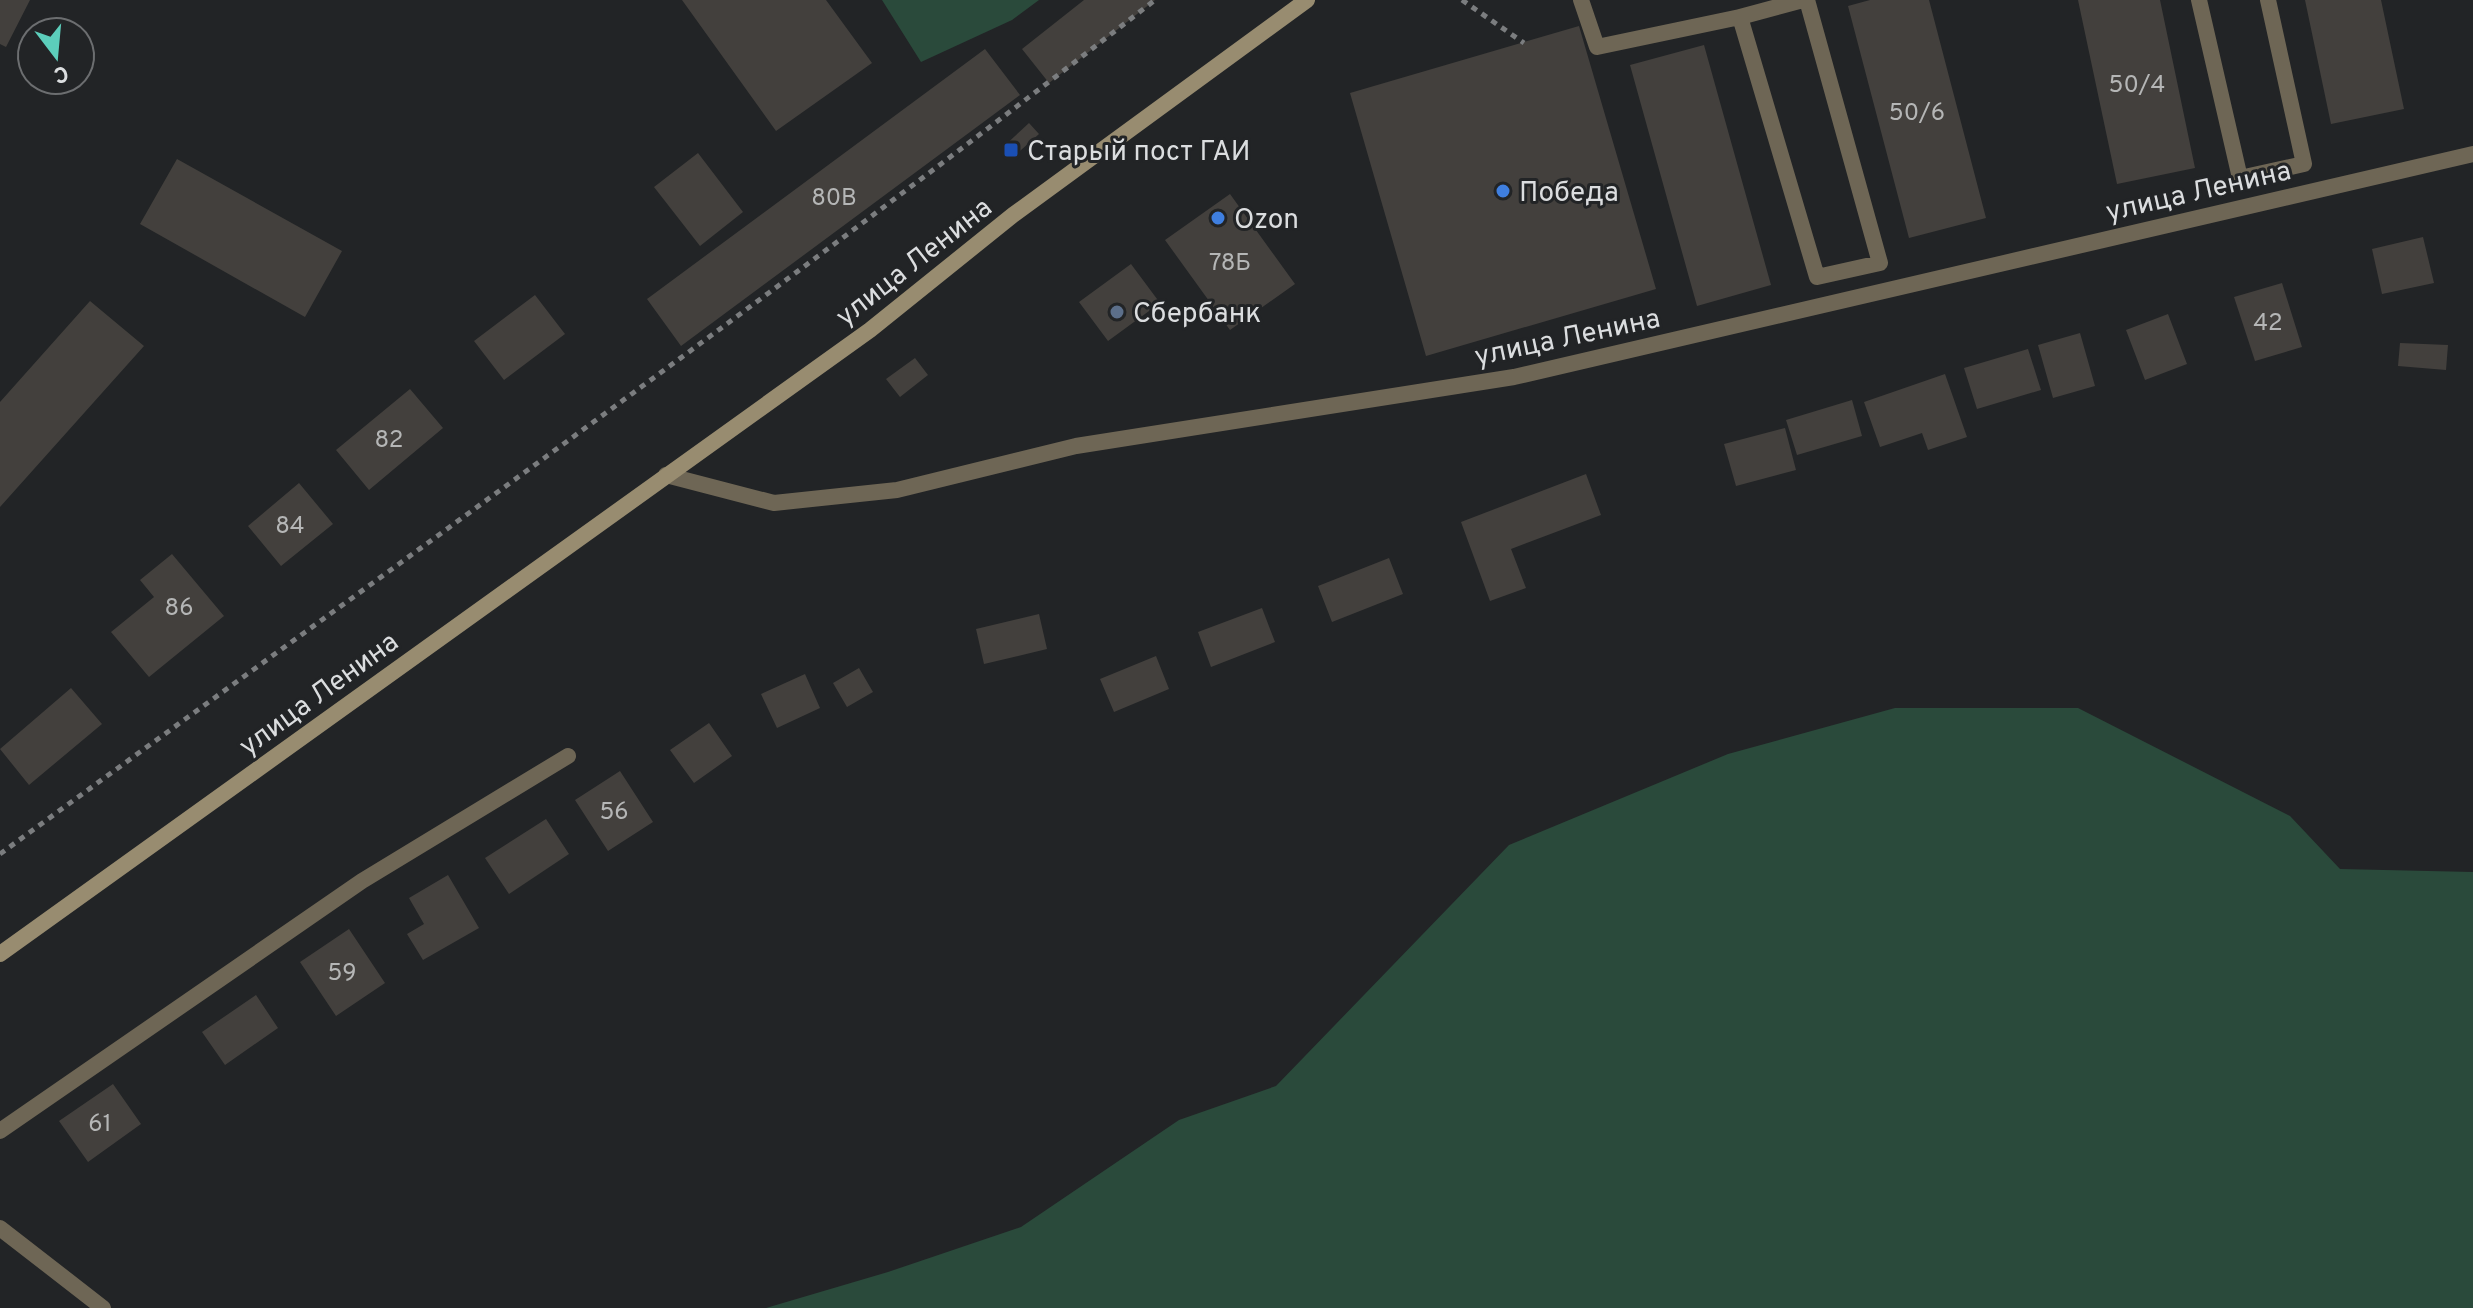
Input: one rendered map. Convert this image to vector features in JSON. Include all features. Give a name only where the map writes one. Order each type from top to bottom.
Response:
[{"type":"main road","name":"улица Ленина","points":[[0,954],[870,330],[1013,215],[1303,1]]},
{"type":"street","points":[[1581,0],[1597,47],[1805,0],[1880,263],[1817,277],[1740,17]]},
{"type":"street","name":"улица Ленина","points":[[2199,0],[2240,178],[2304,164],[2268,0]]},
{"type":"street","name":"улица Ленина","points":[[666,475],[774,503],[897,490],[1076,446],[1514,377],[2473,154]]},
{"type":"street","points":[[0,1131],[362,881],[568,756]]},
{"type":"street","points":[[0,1228],[103,1308]]},
{"type":"path","points":[[0,854],[693,348],[1049,83],[1155,0]]},
{"type":"path","points":[[1462,0],[1524,43]]},
{"type":"green space","points":[[882,0],[1039,0],[1012,20],[921,62]]},
{"type":"green space","points":[[1895,708],[2078,708],[2290,816],[2340,869],[2473,872],[2473,1308],[766,1308],[888,1272],[1021,1227],[1179,1120],[1276,1086],[1509,845],[1728,754]]},
{"type":"building","points":[[0,0],[30,0],[22,16],[16,16],[16,27],[6,47],[0,44]]},
{"type":"building","points":[[682,0],[826,0],[872,63],[776,131]]},
{"type":"building","points":[[1084,0],[1155,0],[1049,83],[1022,49]]},
{"type":"building","points":[[1870,0],[1929,0],[1986,218],[1909,238],[1848,6]]},
{"type":"building","points":[[2078,0],[2160,0],[2195,168],[2117,184]]},
{"type":"building","points":[[2305,0],[2381,0],[2404,109],[2331,124]]},
{"type":"building","name":"Победа","points":[[1579,26],[1656,289],[1426,356],[1350,93]]},
{"type":"building","points":[[1704,45],[1771,285],[1697,306],[1630,65]]},
{"type":"building","points":[[985,49],[1020,95],[681,346],[647,299]]},
{"type":"building","points":[[1029,123],[1039,134],[1012,158],[1002,148]]},
{"type":"building","points":[[698,153],[743,212],[700,246],[654,187]]},
{"type":"building","points":[[177,159],[342,251],[305,317],[140,224]]},
{"type":"building","points":[[1230,194],[1295,284],[1230,330],[1165,240]]},
{"type":"building","points":[[2423,237],[2434,283],[2382,294],[2372,249]]},
{"type":"building","points":[[1131,264],[1160,303],[1108,341],[1079,302]]},
{"type":"building","points":[[2282,283],[2302,347],[2255,361],[2234,297]]},
{"type":"building","points":[[535,295],[565,334],[504,380],[474,341]]},
{"type":"building","points":[[90,301],[144,346],[0,507],[0,402]]},
{"type":"building","points":[[2168,314],[2187,364],[2145,380],[2126,330]]},
{"type":"building","points":[[2080,333],[2095,386],[2053,398],[2038,345]]},
{"type":"building","points":[[2400,343],[2448,345],[2446,370],[2398,366]]},
{"type":"building","points":[[2028,349],[2041,390],[1977,409],[1964,368]]},
{"type":"building","points":[[915,358],[928,375],[900,397],[886,379]]},
{"type":"building","points":[[1945,374],[1967,437],[1928,450],[1922,433],[1880,447],[1864,402]]},
{"type":"building","points":[[410,389],[443,428],[369,490],[336,450]]},
{"type":"building","points":[[1852,400],[1862,436],[1797,455],[1786,420]]},
{"type":"building","points":[[1785,428],[1796,470],[1736,486],[1724,444]]},
{"type":"building","points":[[1586,474],[1601,515],[1511,549],[1526,588],[1490,601],[1461,522]]},
{"type":"building","points":[[299,483],[333,524],[281,566],[248,526]]},
{"type":"building","points":[[172,554],[224,616],[149,677],[111,632],[154,597],[140,580]]},
{"type":"building","points":[[1389,558],[1403,594],[1332,622],[1318,586]]},
{"type":"building","points":[[1262,608],[1275,642],[1211,667],[1198,632]]},
{"type":"building","points":[[1039,614],[1047,649],[984,664],[976,629]]},
{"type":"building","points":[[1156,656],[1169,689],[1114,712],[1100,679]]},
{"type":"building","points":[[859,668],[873,692],[847,707],[833,683]]},
{"type":"building","points":[[805,674],[820,708],[777,728],[761,694]]},
{"type":"building","points":[[71,688],[102,724],[29,785],[0,749]]},
{"type":"building","points":[[709,723],[732,756],[694,783],[670,750]]},
{"type":"building","points":[[620,771],[653,822],[608,851],[575,800]]},
{"type":"building","points":[[546,819],[569,854],[509,894],[485,858]]},
{"type":"building","points":[[448,875],[479,928],[423,960],[407,934],[424,924],[409,898]]},
{"type":"building","points":[[349,929],[385,983],[336,1016],[300,962]]},
{"type":"building","points":[[256,995],[278,1028],[225,1065],[202,1032]]},
{"type":"building","points":[[113,1084],[141,1124],[88,1162],[59,1121]]},
{"type":"place","name":"Старый пост ГАИ","points":[[1011,150]]},
{"type":"place","name":"Победа","points":[[1503,191]]},
{"type":"place","name":"Ozon","points":[[1218,218]]},
{"type":"place","name":"Сбербанк","points":[[1117,312]]}]
